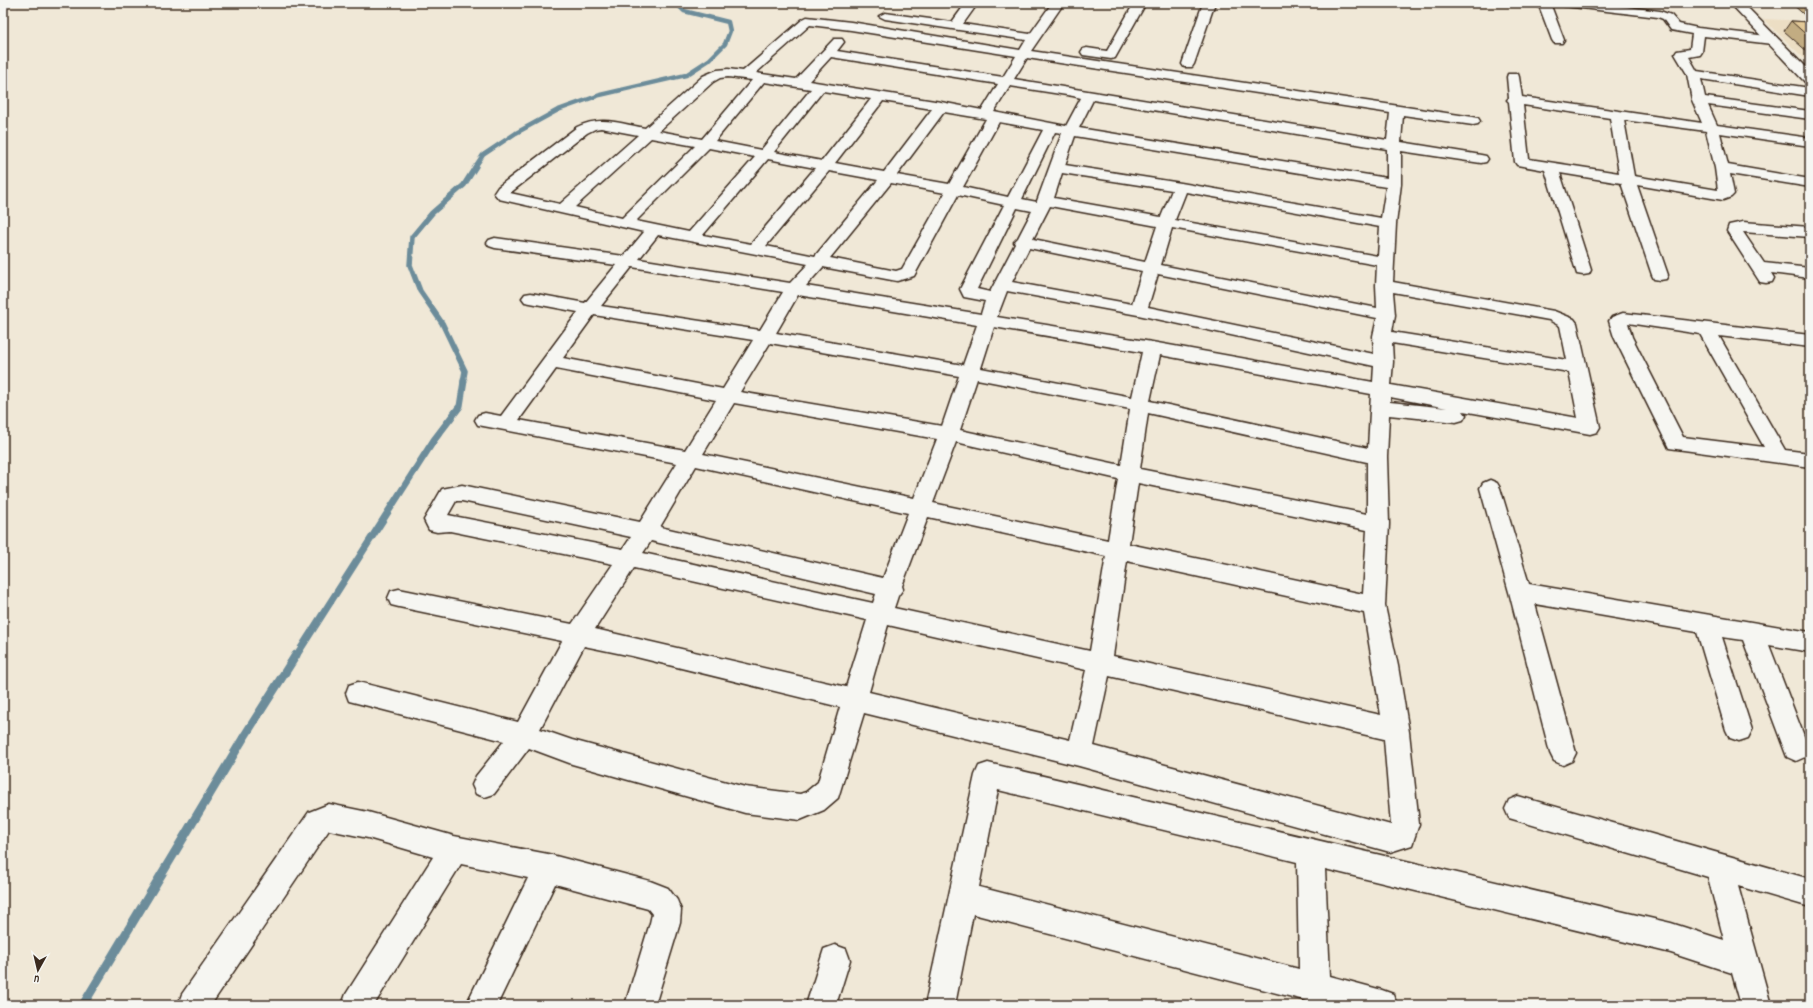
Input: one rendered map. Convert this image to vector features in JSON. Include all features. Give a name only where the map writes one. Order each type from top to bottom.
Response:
[{"type":"street","points":[[955,26],[971,3]]},
{"type":"street","points":[[1049,3],[1003,80],[986,114],[955,190],[908,272],[903,275],[891,276],[820,261],[692,238],[504,196],[502,192],[582,130],[592,125],[601,124],[765,154],[826,166],[888,177],[955,190],[1014,201],[1166,223],[1385,262]]},
{"type":"street","points":[[1024,46],[1058,3]]},
{"type":"street","points":[[747,75],[807,21],[1111,55],[1140,3]]},
{"type":"street","points":[[1188,64],[1209,3]]},
{"type":"street","points":[[1544,3],[1558,40]]},
{"type":"street","points":[[1564,3],[1660,14],[1667,17],[1675,27],[1698,32],[1772,40]]},
{"type":"street","points":[[1736,3],[1810,79]]},
{"type":"street","points":[[885,16],[955,26],[1024,46],[1398,110],[1473,121]]},
{"type":"street","points":[[800,83],[829,53],[851,26]]},
{"type":"street","points":[[1513,77],[1514,100],[1522,162],[1627,178],[1723,195],[1726,194],[1722,168],[1712,129],[1699,100],[1693,74],[1681,54],[1696,52],[1698,32]]},
{"type":"street","points":[[829,53],[1003,80],[1088,96],[1481,159]]},
{"type":"street","points":[[563,210],[708,79],[716,74],[728,73],[821,86],[986,114],[1070,131],[1394,184]]},
{"type":"street","points":[[1693,74],[1810,92]]},
{"type":"street","points":[[626,223],[706,144],[762,77]]},
{"type":"street","points":[[692,238],[765,154],[821,86]]},
{"type":"street","points":[[755,249],[826,166],[880,96]]},
{"type":"street","points":[[358,693],[524,735],[572,752],[745,800],[800,807],[815,801],[829,789],[880,614],[892,588],[949,434],[984,334],[986,321],[998,291],[1043,204],[1070,131],[1088,96]]},
{"type":"street","points":[[1514,100],[1810,142]]},
{"type":"street","points":[[1699,100],[1810,115]]},
{"type":"street","points":[[485,785],[524,735],[578,635],[646,532],[793,290],[820,261],[888,177],[941,106]]},
{"type":"street","points":[[400,598],[578,635],[1079,754],[1390,839],[1402,836],[1405,824],[1396,732],[1388,674],[1374,606],[1378,524],[1377,457],[1384,362],[1382,336],[1386,315],[1384,285],[1385,262],[1388,224],[1394,184],[1394,146],[1398,110]]},
{"type":"street","points":[[1616,115],[1627,178],[1660,275]]},
{"type":"street","points":[[1051,127],[968,289],[970,294],[998,291],[1138,310],[1384,362]]},
{"type":"street","points":[[1551,166],[1583,270]]},
{"type":"street","points":[[1056,168],[1181,187],[1388,224]]},
{"type":"street","points":[[1722,168],[1810,183]]},
{"type":"street","points":[[1138,310],[1166,223],[1181,187]]},
{"type":"street","points":[[1810,232],[1743,227],[1735,228],[1735,231],[1762,273],[1810,273]]},
{"type":"street","points":[[506,424],[589,309],[630,262],[654,230]]},
{"type":"street","points":[[1022,242],[1386,315]]},
{"type":"street","points":[[495,243],[630,262],[1152,348],[1590,427]]},
{"type":"street","points":[[1384,285],[1558,317],[1568,322],[1576,367],[1590,427]]},
{"type":"street","points":[[531,298],[589,309],[793,341],[971,372],[1140,406],[1377,457]]},
{"type":"street","points":[[1810,358],[1806,336],[1706,329],[1630,318],[1623,318],[1618,321],[1623,337],[1676,443],[1810,460]]},
{"type":"street","points":[[1706,329],[1779,456]]},
{"type":"street","points":[[1382,336],[1576,367]]},
{"type":"street","points":[[1079,754],[1100,664],[1140,406],[1152,348]]},
{"type":"street","points":[[551,362],[728,396],[949,434],[1129,474],[1378,524]]},
{"type":"street","points":[[1380,408],[1590,427]]},
{"type":"street","points":[[484,420],[691,458],[1118,552],[1374,606]]},
{"type":"street","points":[[1490,488],[1520,592],[1563,753]]},
{"type":"street","points":[[892,588],[646,532],[454,492],[449,494],[436,520],[437,524],[450,524],[628,558],[1360,721],[1396,732]]},
{"type":"street","points":[[1520,592],[1810,642]]},
{"type":"street","points":[[1707,625],[1739,730]]},
{"type":"street","points":[[1752,632],[1796,749]]},
{"type":"street","points":[[940,1005],[988,775],[1671,938],[1745,962]]},
{"type":"street","points":[[1518,809],[1810,893]]},
{"type":"street","points":[[193,1005],[319,821],[329,817],[368,825],[454,849],[548,868],[658,898],[666,910],[665,923],[640,1005]]},
{"type":"street","points":[[357,1005],[454,849]]},
{"type":"street","points":[[1311,852],[1315,988]]},
{"type":"street","points":[[1719,867],[1756,1005]]},
{"type":"street","points":[[481,1005],[548,868]]},
{"type":"street","points":[[962,896],[1382,1005]]},
{"type":"street","points":[[822,1005],[835,960]]},
{"type":"shaded area","points":[[1763,19],[1810,21],[1810,64]]},
{"type":"building","points":[[1791,21],[1810,22],[1810,38]]},
{"type":"waterway","points":[[475,167],[483,155],[516,133],[558,110],[600,95],[686,75],[709,60],[725,44],[730,31],[728,22],[684,11],[676,3]]},
{"type":"waterway","points":[[463,382],[465,371],[442,323],[420,291],[410,265],[412,237],[432,213],[464,185],[476,166]]},
{"type":"waterway","points":[[296,656],[434,440],[460,406],[464,381]]},
{"type":"waterway","points":[[83,1005],[244,737],[296,655]]}]
